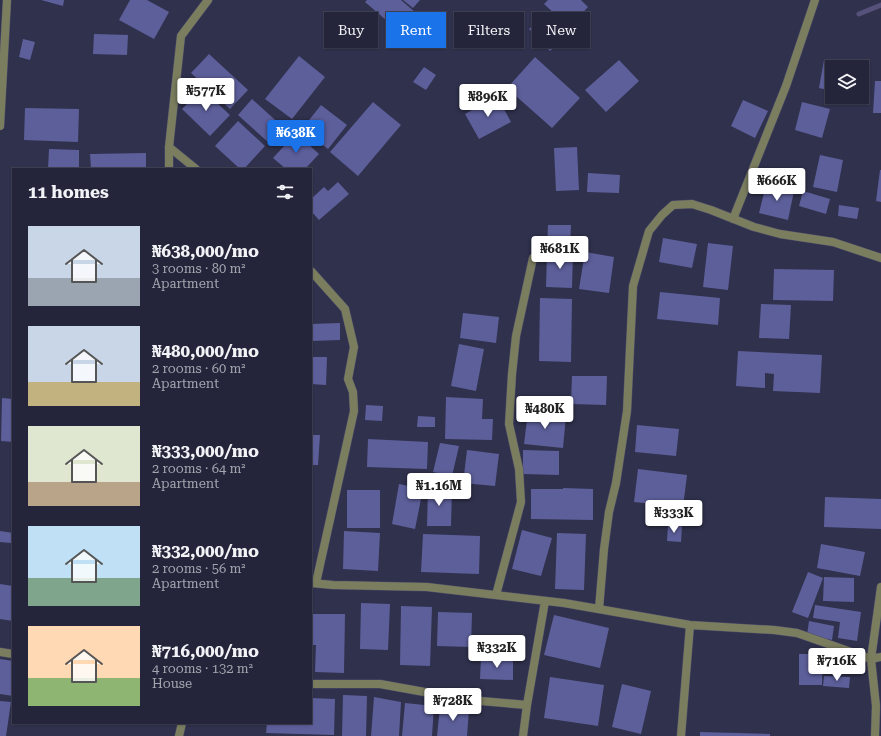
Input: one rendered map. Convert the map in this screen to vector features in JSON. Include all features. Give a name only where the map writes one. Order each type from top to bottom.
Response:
[{"type":"street","points":[[0,126],[7,0]]},
{"type":"street","points":[[169,168],[169,147],[180,36],[208,0]]},
{"type":"street","points":[[733,219],[786,86],[815,0]]},
{"type":"street","points":[[169,147],[195,168]]},
{"type":"street","points":[[599,609],[609,512],[616,482],[627,411],[633,286],[649,231],[662,215],[673,205],[692,204],[711,210],[754,228],[780,234],[833,242],[881,258]]},
{"type":"street","points":[[496,595],[521,502],[519,469],[508,424],[516,336],[533,258]]},
{"type":"street","points":[[312,272],[344,309],[354,347],[348,379],[353,392],[354,411],[313,583],[427,588],[496,595],[599,609],[690,626],[774,630],[797,633],[871,659],[881,657]]},
{"type":"street","points":[[875,736],[876,706],[871,659],[881,587]]},
{"type":"street","points":[[523,736],[545,601]]},
{"type":"street","points":[[681,736],[690,626]]},
{"type":"street","points":[[0,652],[12,654]]},
{"type":"street","points":[[312,684],[380,684],[469,700],[527,705]]},
{"type":"street","points":[[179,736],[182,724]]},
{"type":"building","points":[[41,0],[64,0],[63,6]]},
{"type":"building","points":[[130,0],[147,0],[169,12],[154,39],[119,20]]},
{"type":"building","points":[[367,0],[401,0],[415,12],[386,12],[386,20],[365,2]]},
{"type":"building","points":[[403,0],[420,0],[413,8]]},
{"type":"building","points":[[548,0],[581,0],[588,7],[583,12],[553,12],[544,4]]},
{"type":"building","points":[[94,34],[128,35],[127,55],[93,54]]},
{"type":"building","points":[[23,39],[35,42],[30,60],[19,57]]},
{"type":"building","points":[[209,54],[248,90],[230,109],[191,73]]},
{"type":"building","points":[[299,56],[325,77],[292,119],[265,99]]},
{"type":"building","points":[[535,57],[580,98],[552,128],[507,88]]},
{"type":"building","points":[[619,60],[639,81],[606,112],[585,90]]},
{"type":"building","points":[[824,60],[825,60],[825,89],[819,88]]},
{"type":"building","points":[[424,67],[436,75],[426,90],[413,82]]},
{"type":"building","points":[[875,81],[881,81],[881,113],[873,113]]},
{"type":"building","points":[[202,89],[230,115],[210,136],[182,109]]},
{"type":"building","points":[[497,96],[511,122],[479,139],[465,114]]},
{"type":"building","points":[[252,99],[284,128],[269,143],[238,115]]},
{"type":"building","points":[[743,100],[768,111],[755,138],[731,126]]},
{"type":"building","points":[[373,102],[401,125],[358,176],[330,152]]},
{"type":"building","points":[[802,102],[830,109],[822,138],[795,130]]},
{"type":"building","points":[[321,105],[347,125],[328,149],[302,129]]},
{"type":"building","points":[[25,108],[79,109],[78,142],[24,140]]},
{"type":"building","points":[[238,121],[265,146],[245,168],[239,168],[215,146]]},
{"type":"building","points":[[296,133],[319,154],[306,168],[285,168],[273,158]]},
{"type":"building","points":[[577,147],[579,190],[556,191],[554,148]]},
{"type":"building","points":[[49,149],[79,150],[79,168],[48,168]]},
{"type":"building","points":[[146,153],[146,168],[91,168],[90,154]]},
{"type":"building","points":[[820,155],[843,160],[837,192],[813,187]]},
{"type":"building","points":[[881,170],[881,202],[876,201]]},
{"type":"building","points":[[588,173],[620,175],[619,193],[587,192]]},
{"type":"building","points":[[338,182],[349,194],[319,220],[312,212],[312,198],[324,187],[328,191]]},
{"type":"building","points":[[766,185],[794,191],[788,220],[759,213]]},
{"type":"building","points":[[803,191],[830,199],[826,214],[799,206]]},
{"type":"building","points":[[839,205],[859,208],[857,219],[838,216]]},
{"type":"building","points":[[548,225],[571,225],[570,248],[547,248]]},
{"type":"building","points":[[663,238],[697,244],[692,268],[659,262]]},
{"type":"building","points":[[708,243],[733,246],[728,290],[703,287]]},
{"type":"building","points":[[585,252],[614,257],[609,293],[579,289]]},
{"type":"building","points":[[547,253],[573,254],[572,288],[546,287]]},
{"type":"building","points":[[774,269],[834,270],[833,301],[773,300]]},
{"type":"building","points":[[660,292],[720,298],[718,325],[657,319]]},
{"type":"building","points":[[540,298],[572,299],[571,362],[539,361]]},
{"type":"building","points":[[761,304],[791,305],[789,339],[759,338]]},
{"type":"building","points":[[463,313],[499,317],[496,343],[460,338]]},
{"type":"building","points":[[340,323],[340,340],[312,341],[312,324]]},
{"type":"building","points":[[459,344],[484,349],[476,391],[451,386]]},
{"type":"building","points":[[738,351],[822,355],[820,393],[773,391],[774,374],[765,373],[765,388],[736,386]]},
{"type":"building","points":[[312,357],[327,357],[326,385],[312,384]]},
{"type":"building","points":[[572,376],[607,376],[606,405],[571,404]]},
{"type":"building","points":[[446,397],[483,399],[482,419],[493,419],[492,440],[445,439]]},
{"type":"building","points":[[2,398],[12,399],[12,442],[1,441]]},
{"type":"building","points":[[366,405],[383,406],[382,421],[365,420]]},
{"type":"building","points":[[528,412],[566,416],[563,448],[524,444]]},
{"type":"building","points":[[418,416],[435,417],[435,427],[417,427]]},
{"type":"building","points":[[637,425],[679,429],[676,456],[635,452]]},
{"type":"building","points":[[312,435],[320,435],[318,465],[312,465]]},
{"type":"building","points":[[368,439],[428,442],[427,469],[367,467]]},
{"type":"building","points":[[440,443],[459,446],[452,476],[433,472]]},
{"type":"building","points":[[467,450],[499,454],[495,486],[463,483]]},
{"type":"building","points":[[523,450],[559,451],[559,475],[523,474]]},
{"type":"building","points":[[638,469],[687,475],[683,507],[634,502]]},
{"type":"building","points":[[399,484],[423,489],[415,529],[392,524]]},
{"type":"building","points":[[428,488],[452,489],[451,526],[427,526]]},
{"type":"building","points":[[531,489],[593,489],[593,520],[531,519]]},
{"type":"building","points":[[347,490],[380,490],[380,528],[347,528]]},
{"type":"building","points":[[825,497],[881,499],[881,529],[824,527]]},
{"type":"building","points":[[668,525],[682,526],[681,542],[667,541]]},
{"type":"building","points":[[522,530],[552,538],[541,576],[512,569]]},
{"type":"building","points":[[0,531],[12,533],[11,543],[0,542]]},
{"type":"building","points":[[344,531],[380,533],[378,571],[343,569]]},
{"type":"building","points":[[557,533],[586,534],[584,590],[555,589]]},
{"type":"building","points":[[423,534],[480,536],[479,574],[421,572]]},
{"type":"building","points":[[821,544],[865,552],[860,576],[817,568]]},
{"type":"building","points":[[808,572],[823,578],[808,618],[792,612]]},
{"type":"building","points":[[824,577],[854,578],[854,602],[823,601]]},
{"type":"building","points":[[0,584],[12,586],[12,621],[0,619]]},
{"type":"building","points":[[361,603],[390,604],[388,650],[360,649]]},
{"type":"building","points":[[815,605],[861,612],[857,641],[838,638],[840,622],[813,618]]},
{"type":"building","points":[[401,606],[432,607],[430,666],[400,665]]},
{"type":"building","points":[[438,612],[472,613],[471,647],[437,646]]},
{"type":"building","points":[[312,614],[345,614],[344,673],[315,672],[316,645],[312,645]]},
{"type":"building","points":[[554,615],[609,628],[600,668],[544,655]]},
{"type":"building","points":[[809,621],[834,626],[832,640],[807,635]]},
{"type":"building","points":[[799,654],[823,654],[822,685],[799,685]]},
{"type":"building","points":[[481,658],[513,658],[513,680],[480,679]]},
{"type":"building","points":[[0,659],[12,661],[12,696],[0,694]]},
{"type":"building","points":[[824,676],[850,677],[849,688],[823,686]]},
{"type":"building","points":[[550,677],[604,685],[598,726],[544,718]]},
{"type":"building","points":[[622,684],[651,691],[641,734],[612,727]]},
{"type":"building","points":[[343,695],[367,696],[366,736],[342,736]]},
{"type":"building","points":[[374,697],[401,702],[399,736],[371,736]]},
{"type":"building","points":[[312,698],[335,699],[334,735],[266,733],[267,724],[312,724]]},
{"type":"building","points":[[0,701],[11,702],[6,736],[0,736]]},
{"type":"building","points":[[405,703],[434,706],[432,736],[402,736]]},
{"type":"building","points":[[440,707],[469,710],[467,736],[437,736]]},
{"type":"building","points":[[700,732],[770,734],[770,736],[700,736]]},
{"type":"waterway","points":[[859,14],[881,5]]}]
